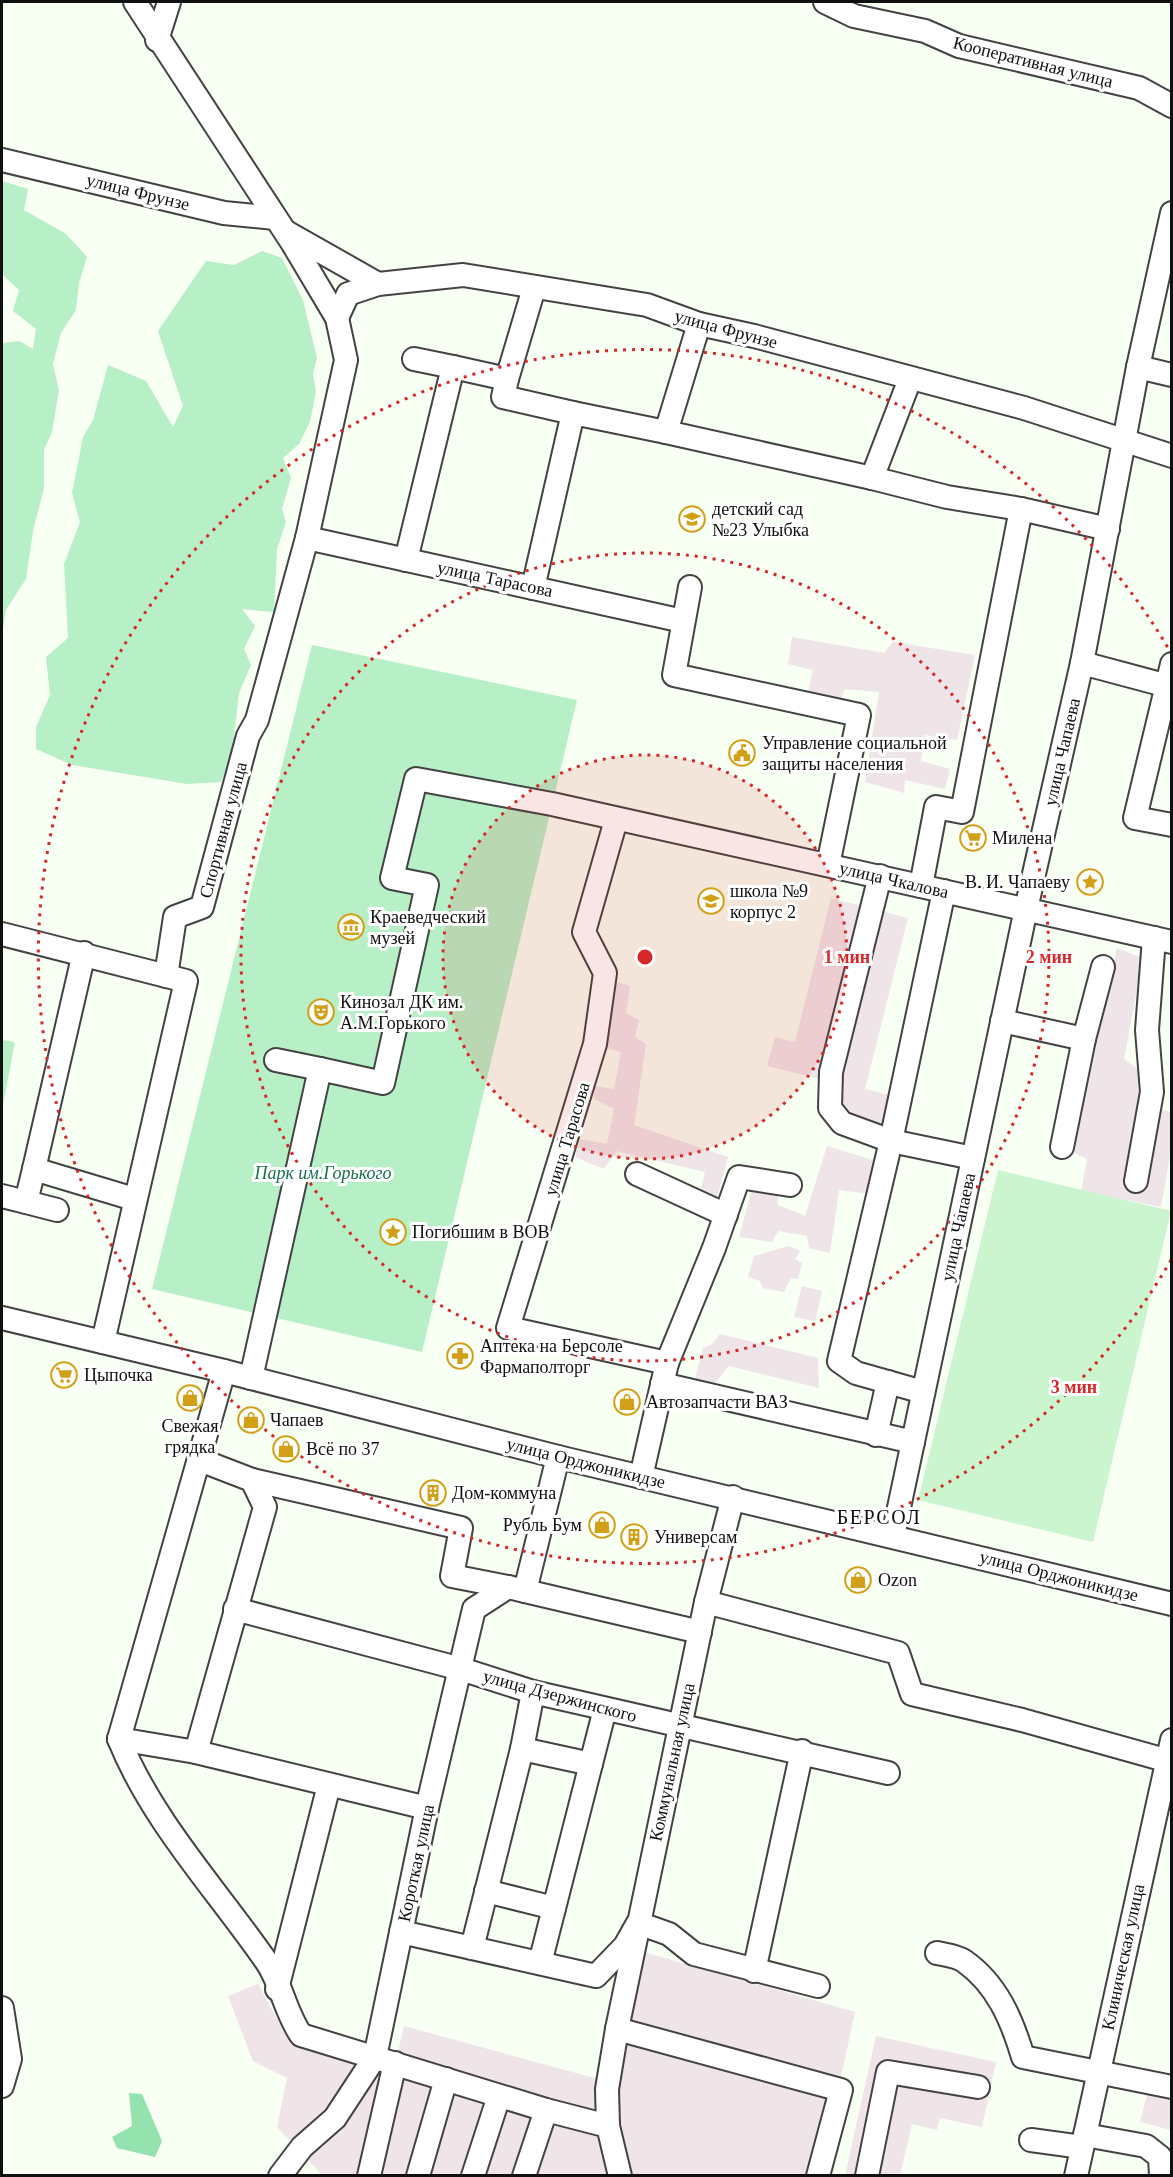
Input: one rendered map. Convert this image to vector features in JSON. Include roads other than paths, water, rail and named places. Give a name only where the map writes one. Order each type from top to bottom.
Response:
[{"type":"street","points":[[135,2],[157,40],[280,225],[337,318]]},
{"type":"street","points":[[157,40],[169,2]]},
{"type":"street","name":"Кооперативная улица","points":[[825,2],[854,16],[926,31],[959,46],[1139,88],[1172,106]]},
{"type":"street","name":"улица Фрунзе","points":[[2,160],[280,225]]},
{"type":"street","name":"улица Чапаева","points":[[893,1536],[1026,909],[1082,663],[1138,367],[1172,213]]},
{"type":"street","points":[[280,225],[378,284]]},
{"type":"street","name":"улица Фрунзе","points":[[337,318],[348,294],[378,284],[463,275],[647,305],[699,324],[754,336],[1024,408],[1172,456]]},
{"type":"street","points":[[534,288],[503,397],[872,478],[947,497],[1108,529]]},
{"type":"street","name":"Спортивная улица","points":[[166,976],[175,917],[202,907],[248,736],[256,720],[307,538],[346,360],[337,318]]},
{"type":"street","points":[[666,432],[699,324]]},
{"type":"street","points":[[414,358],[507,379]]},
{"type":"street","points":[[406,560],[453,367]]},
{"type":"street","points":[[1138,367],[1172,375]]},
{"type":"street","points":[[872,478],[910,379]]},
{"type":"street","points":[[533,588],[573,413]]},
{"type":"street","points":[[921,886],[936,807],[962,812],[1021,510]]},
{"type":"street","name":"улица Тарасова","points":[[307,538],[683,621]]},
{"type":"street","points":[[690,587],[674,675],[859,715],[828,865]]},
{"type":"street","points":[[1082,663],[1170,678],[1135,818],[1172,825]]},
{"type":"street","name":"улица Чкалова","points":[[320,1069],[383,1083],[427,885],[392,878],[416,779],[552,804],[1163,940]]},
{"type":"street","name":"улица Тарасова","points":[[616,820],[584,932],[606,973],[595,1044],[508,1328],[664,1373]]},
{"type":"street","points":[[880,876],[831,1072],[830,1108],[842,1123],[891,1141],[973,1158]]},
{"type":"street","points":[[923,1392],[856,1373],[839,1361],[891,1141],[944,891]]},
{"type":"street","points":[[2,934],[84,953],[186,981],[134,1199],[103,1342]]},
{"type":"street","points":[[1136,1180],[1152,1092],[1147,1030],[1163,940]]},
{"type":"street","points":[[26,1202],[84,953]]},
{"type":"street","points":[[1062,1147],[1084,1039],[1103,967]]},
{"type":"street","points":[[1002,1021],[1084,1039]]},
{"type":"street","points":[[251,1378],[320,1069],[276,1060]]},
{"type":"street","points":[[34,1169],[134,1199]]},
{"type":"street","points":[[637,1174],[726,1215]]},
{"type":"street","points":[[641,1477],[664,1373],[739,1177],[790,1185]]},
{"type":"street","points":[[2,1196],[57,1210]]},
{"type":"street","name":"улица Орджоникидзе","points":[[2,1318],[224,1371],[558,1457],[733,1497],[1172,1604]]},
{"type":"street","points":[[224,1371],[119,1739],[133,1773],[187,1854],[268,1964],[290,2019],[301,2036],[546,2110],[608,2126]]},
{"type":"street","points":[[664,1373],[876,1435],[913,1442]]},
{"type":"street","points":[[876,1435],[888,1382]]},
{"type":"street","points":[[516,1589],[558,1457]]},
{"type":"street","points":[[200,1460],[252,1480],[461,1528],[452,1576],[700,1632]]},
{"type":"street","points":[[196,1752],[265,1507],[252,1480]]},
{"type":"street","name":"Коммунальная улица","points":[[620,2175],[608,2126],[607,2089],[616,2029],[706,1602],[733,1497]]},
{"type":"street","name":"Короткая улица","points":[[369,2175],[401,1932],[427,1808],[474,1609],[516,1589]]},
{"type":"street","points":[[706,1602],[898,1653],[912,1694],[1170,1754]]},
{"type":"street","name":"улица Дзержинского","points":[[235,1609],[461,1669],[533,1692],[802,1751],[888,1773]]},
{"type":"street","points":[[472,1948],[522,1749],[533,1692]]},
{"type":"street","points":[[540,1963],[605,1709]]},
{"type":"street","points":[[119,1739],[196,1752],[427,1808]]},
{"type":"street","points":[[522,1749],[591,1764]]},
{"type":"street","points":[[754,1971],[802,1751]]},
{"type":"street","name":"Клиническая улица","points":[[1076,2175],[1170,1754]]},
{"type":"street","points":[[278,1989],[329,1785]]},
{"type":"street","points":[[486,1891],[554,1908]]},
{"type":"street","points":[[401,1932],[596,1976],[625,1946],[638,1923],[669,1934],[694,1954],[818,1986]]},
{"type":"street","points":[[937,1953],[963,1960],[996,1990],[1014,2027],[1023,2057],[1172,2087]]},
{"type":"street","points":[[2,2008],[10,2059],[2,2086]]},
{"type":"street","points":[[616,2029],[841,2090],[818,2175]]},
{"type":"street","points":[[280,2175],[302,2147],[335,2118],[385,2060]]},
{"type":"street","points":[[867,2175],[888,2072],[978,2087]]},
{"type":"street","points":[[418,2175],[446,2079]]},
{"type":"street","points":[[473,2175],[499,2096]]},
{"type":"street","points":[[524,2175],[546,2110]]},
{"type":"street","points":[[1031,2140],[1146,2146],[1160,2157],[1161,2175]]},
{"type":"place","name":"детский сад №23 Улыбка","points":[[692,519]]},
{"type":"place","name":"Управление социальной защиты населения","points":[[742,753]]},
{"type":"place","name":"Милена","points":[[973,838]]},
{"type":"place","name":"В. И. Чапаеву","points":[[1090,882]]},
{"type":"place","name":"школа №9 корпус 2","points":[[711,901]]},
{"type":"place","name":"Краеведческий музей","points":[[351,927]]},
{"type":"place","name":"Кинозал ДК им. А.М.Горького","points":[[321,1012]]},
{"type":"place","name":"Погибшим в ВОВ","points":[[393,1232]]},
{"type":"place","name":"Аптека на Берсоле Фармаполторг","points":[[460,1356]]},
{"type":"place","name":"Цыпочка","points":[[64,1375]]},
{"type":"place","name":"Свежая грядка","points":[[190,1398]]},
{"type":"place","name":"Автозапчасти ВАЗ","points":[[627,1402]]},
{"type":"place","name":"Чапаев","points":[[251,1420]]},
{"type":"place","name":"Всё по 37","points":[[286,1449]]},
{"type":"place","name":"Дом-коммуна","points":[[433,1493]]},
{"type":"place","name":"Рубль Бум","points":[[602,1525]]},
{"type":"place","name":"Универсам","points":[[634,1537]]},
{"type":"place","name":"Ozon","points":[[858,1580]]},
{"type":"district","name":"БЕРСОЛ","points":[[879,1517]]},
{"type":"park label","name":"Парк им.Горького","points":[[323,1173]]}]
